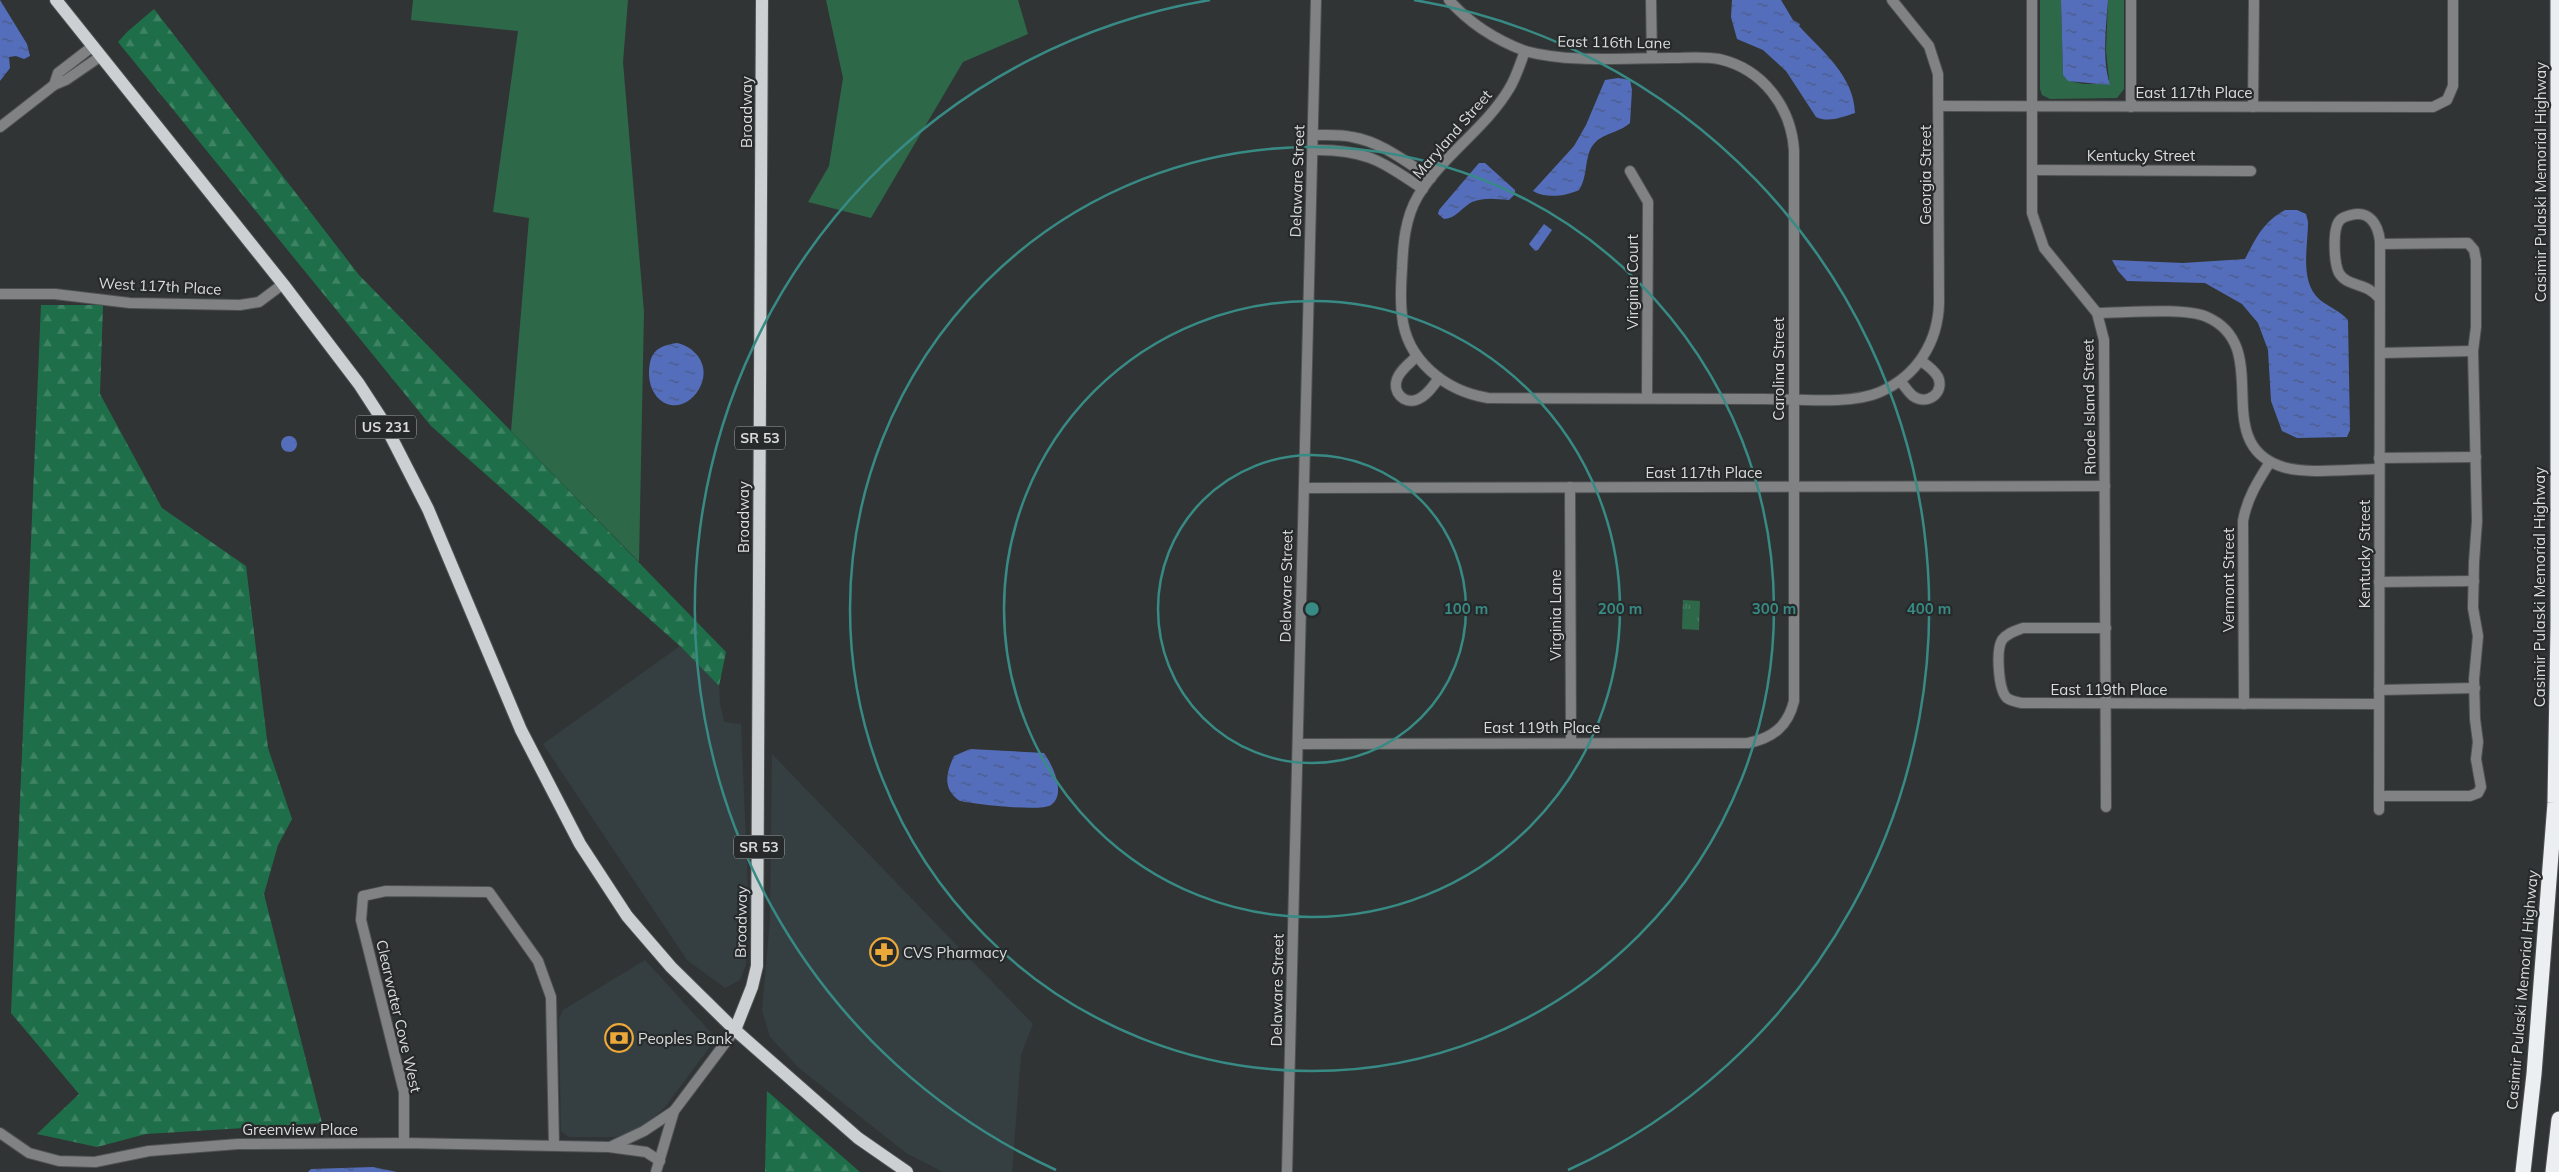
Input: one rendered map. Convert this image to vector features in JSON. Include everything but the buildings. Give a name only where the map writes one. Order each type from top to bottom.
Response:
[{"type":"highway","name":"Casimir Pulaski Memorial Highway","points":[[2522,1172],[2538,1024],[2555,803],[2558,626],[2558,0]]},
{"type":"highway","points":[[2553,1172],[2559,1119]]},
{"type":"main road","name":"US 231","points":[[56,0],[283,284],[359,384],[402,456],[428,510],[521,730],[596,870],[627,916],[671,967],[734,1030],[858,1138],[907,1172]]},
{"type":"main road","name":"Broadway","points":[[734,1030],[752,988],[757,966],[762,0]]},
{"type":"street","name":"Delaware Street","points":[[1287,1172],[1316,0]]},
{"type":"street","points":[[1449,0],[1479,28],[1525,51]]},
{"type":"street","points":[[1652,0],[1652,58]]},
{"type":"street","name":"Georgia Street","points":[[1794,399],[1856,398],[1880,392],[1900,381],[1921,360],[1934,334],[1939,314],[1940,106],[1938,74],[1929,46],[1892,0]]},
{"type":"street","name":"Rhode Island Street","points":[[2032,0],[2032,213],[2039,236],[2052,258],[2083,292],[2097,313],[2104,340],[2106,807]]},
{"type":"street","points":[[2131,0],[2131,107]]},
{"type":"street","points":[[2253,107],[2254,0]]},
{"type":"street","name":"East 117th Place","points":[[1940,106],[2433,107],[2447,100],[2453,86],[2453,0]]},
{"type":"street","points":[[0,127],[54,85],[66,80],[97,51]]},
{"type":"street","name":"East 116th Lane","points":[[1525,51],[1560,57],[1704,58]]},
{"type":"street","name":"Maryland Street","points":[[1525,51],[1515,77],[1502,100],[1431,178],[1414,204],[1406,229],[1402,271],[1404,326],[1417,356],[1439,378],[1458,390],[1488,398],[1647,398]]},
{"type":"street","name":"Carolina Street","points":[[1704,58],[1731,63],[1761,80],[1780,102],[1791,128],[1794,150],[1794,701],[1792,712],[1782,727]]},
{"type":"street","points":[[1313,135],[1351,136],[1372,142],[1393,152],[1431,178]]},
{"type":"street","points":[[1313,150],[1340,149],[1362,153],[1384,163],[1423,189]]},
{"type":"street","name":"Kentucky Street","points":[[2032,170],[2251,171]]},
{"type":"street","name":"Virginia Court","points":[[1630,171],[1648,202],[1647,398]]},
{"type":"street","name":"Kentucky Street","points":[[2379,810],[2379,458],[2380,353],[2380,299],[2380,244],[2378,227],[2368,216],[2357,214],[2340,220],[2335,247],[2336,265],[2340,274],[2345,280],[2373,290],[2380,299]]},
{"type":"street","points":[[2379,796],[2470,796],[2478,793],[2481,787],[2476,759],[2478,742],[2475,719],[2478,636],[2473,608],[2477,522],[2473,351],[2476,327],[2476,260],[2474,250],[2468,243],[2380,244]]},
{"type":"street","name":"West 117th Place","points":[[0,294],[55,294],[130,303],[240,305],[259,302],[283,284]]},
{"type":"street","points":[[2097,313],[2184,313],[2206,316],[2218,323],[2234,340],[2242,361],[2243,421],[2246,432],[2252,443],[2270,462],[2294,469],[2379,469]]},
{"type":"street","points":[[2380,353],[2473,351]]},
{"type":"street","points":[[1417,356],[1396,380],[1400,396],[1406,400],[1416,400],[1423,396],[1439,378]]},
{"type":"street","points":[[1900,381],[1914,396],[1921,399],[1928,399],[1936,394],[1939,389],[1938,377],[1921,360]]},
{"type":"street","points":[[1647,398],[1794,399]]},
{"type":"street","points":[[2379,458],[2476,457]]},
{"type":"street","name":"Vermont Street","points":[[2244,704],[2243,521],[2245,507],[2270,462]]},
{"type":"street","name":"East 117th Place","points":[[1304,488],[2105,486]]},
{"type":"street","name":"Virginia Lane","points":[[1570,487],[1571,742]]},
{"type":"street","points":[[2379,582],[2474,580]]},
{"type":"street","name":"East 119th Place","points":[[2106,628],[2022,628],[2010,632],[2002,640],[1999,648],[1999,684],[2007,698],[2022,704],[2379,704]]},
{"type":"street","points":[[2379,690],[2475,688]]},
{"type":"street","name":"East 119th Place","points":[[1298,744],[1748,743],[1770,737],[1782,727]]},
{"type":"street","name":"Clearwater Cove West","points":[[404,1144],[404,1092],[361,920],[362,896],[386,892],[489,892],[538,961],[551,997],[554,1145]]},
{"type":"street","points":[[656,1172],[674,1111],[734,1030]]},
{"type":"street","name":"Greenview Place","points":[[609,1147],[644,1131],[674,1111]]},
{"type":"street","name":"Greenview Place","points":[[0,1133],[29,1153],[59,1161],[95,1167],[149,1151],[229,1145],[404,1144],[609,1147],[646,1152],[660,1161]]},
{"type":"street","points":[[660,1161],[666,1172]]},
{"type":"shaded area","points":[[680,646],[719,686],[724,722],[741,724],[748,890],[746,965],[740,980],[725,988],[687,960],[543,744]]},
{"type":"shaded area","points":[[772,754],[1033,1024],[1021,1055],[1012,1172],[943,1172],[906,1153],[799,1068],[770,1037],[762,1011],[770,919]]},
{"type":"shaded area","points":[[645,960],[713,1035],[712,1044],[665,1107],[648,1123],[633,1132],[616,1137],[569,1137],[561,1131],[559,1019],[563,1010]]},
{"type":"green space","points":[[413,0],[628,0],[623,62],[644,312],[639,562],[511,431],[529,218],[493,212],[518,31],[411,20]]},
{"type":"green space","points":[[826,0],[1018,0],[1028,34],[963,62],[871,218],[808,202],[829,166],[843,78]]},
{"type":"green space","points":[[2040,0],[2061,0],[2063,75],[2067,79],[2078,83],[2091,84],[2109,80],[2106,50],[2108,0],[2124,0],[2124,89],[2117,98],[2050,99],[2042,95],[2040,89]]},
{"type":"green space","points":[[154,9],[359,275],[726,652],[719,686],[680,646],[431,426],[118,42]]},
{"type":"green space","points":[[41,305],[103,305],[100,394],[162,508],[246,566],[268,748],[292,819],[278,845],[264,894],[322,1123],[146,1134],[97,1147],[37,1134],[79,1094],[11,1013]]},
{"type":"green space","points":[[1683,600],[1700,601],[1699,630],[1682,629]]},
{"type":"green space","points":[[767,1091],[860,1172],[765,1172]]},
{"type":"water","points":[[0,0],[27,44],[30,56],[24,59],[16,56],[9,57],[10,68],[0,81]]},
{"type":"water","points":[[1732,0],[1781,0],[1793,20],[1800,24],[1799,26],[1827,55],[1843,76],[1849,87],[1855,113],[1841,118],[1821,119],[1816,117],[1786,71],[1763,50],[1737,39],[1731,17]]},
{"type":"water","points":[[2061,0],[2108,0],[2105,54],[2110,85],[2068,81],[2063,75]]},
{"type":"water","points":[[1618,78],[1630,80],[1632,90],[1630,123],[1601,138],[1593,145],[1588,155],[1584,179],[1579,190],[1556,196],[1538,194],[1533,191],[1574,146],[1586,125],[1605,80]]},
{"type":"water","points":[[1479,163],[1485,163],[1515,190],[1515,194],[1509,200],[1477,200],[1468,204],[1452,217],[1444,219],[1438,214],[1439,210]]},
{"type":"water","points":[[2285,210],[2297,210],[2306,214],[2308,222],[2306,264],[2309,284],[2313,293],[2348,320],[2350,430],[2347,437],[2297,438],[2282,431],[2271,401],[2268,350],[2258,323],[2242,304],[2205,283],[2127,281],[2118,271],[2112,260],[2183,263],[2245,259],[2266,225]]},
{"type":"water","points":[[1544,224],[1552,230],[1538,250],[1535,251],[1529,244]]},
{"type":"water","points":[[677,343],[691,349],[696,354],[703,367],[704,374],[699,389],[692,398],[684,403],[675,405],[667,404],[660,400],[654,393],[650,383],[649,371],[651,359],[656,351]]},
{"type":"water","points":[[289,436],[297,444],[289,452],[281,444]]},
{"type":"water","points":[[970,749],[1044,753],[1054,771],[1058,787],[1056,800],[1051,805],[1035,808],[960,801],[950,791],[948,786],[949,769],[954,756]]},
{"type":"water","points":[[373,1167],[397,1172],[308,1172],[311,1169]]},
{"type":"place","name":"CVS Pharmacy","points":[[884,952]]},
{"type":"place","name":"Peoples Bank","points":[[619,1038]]}]
